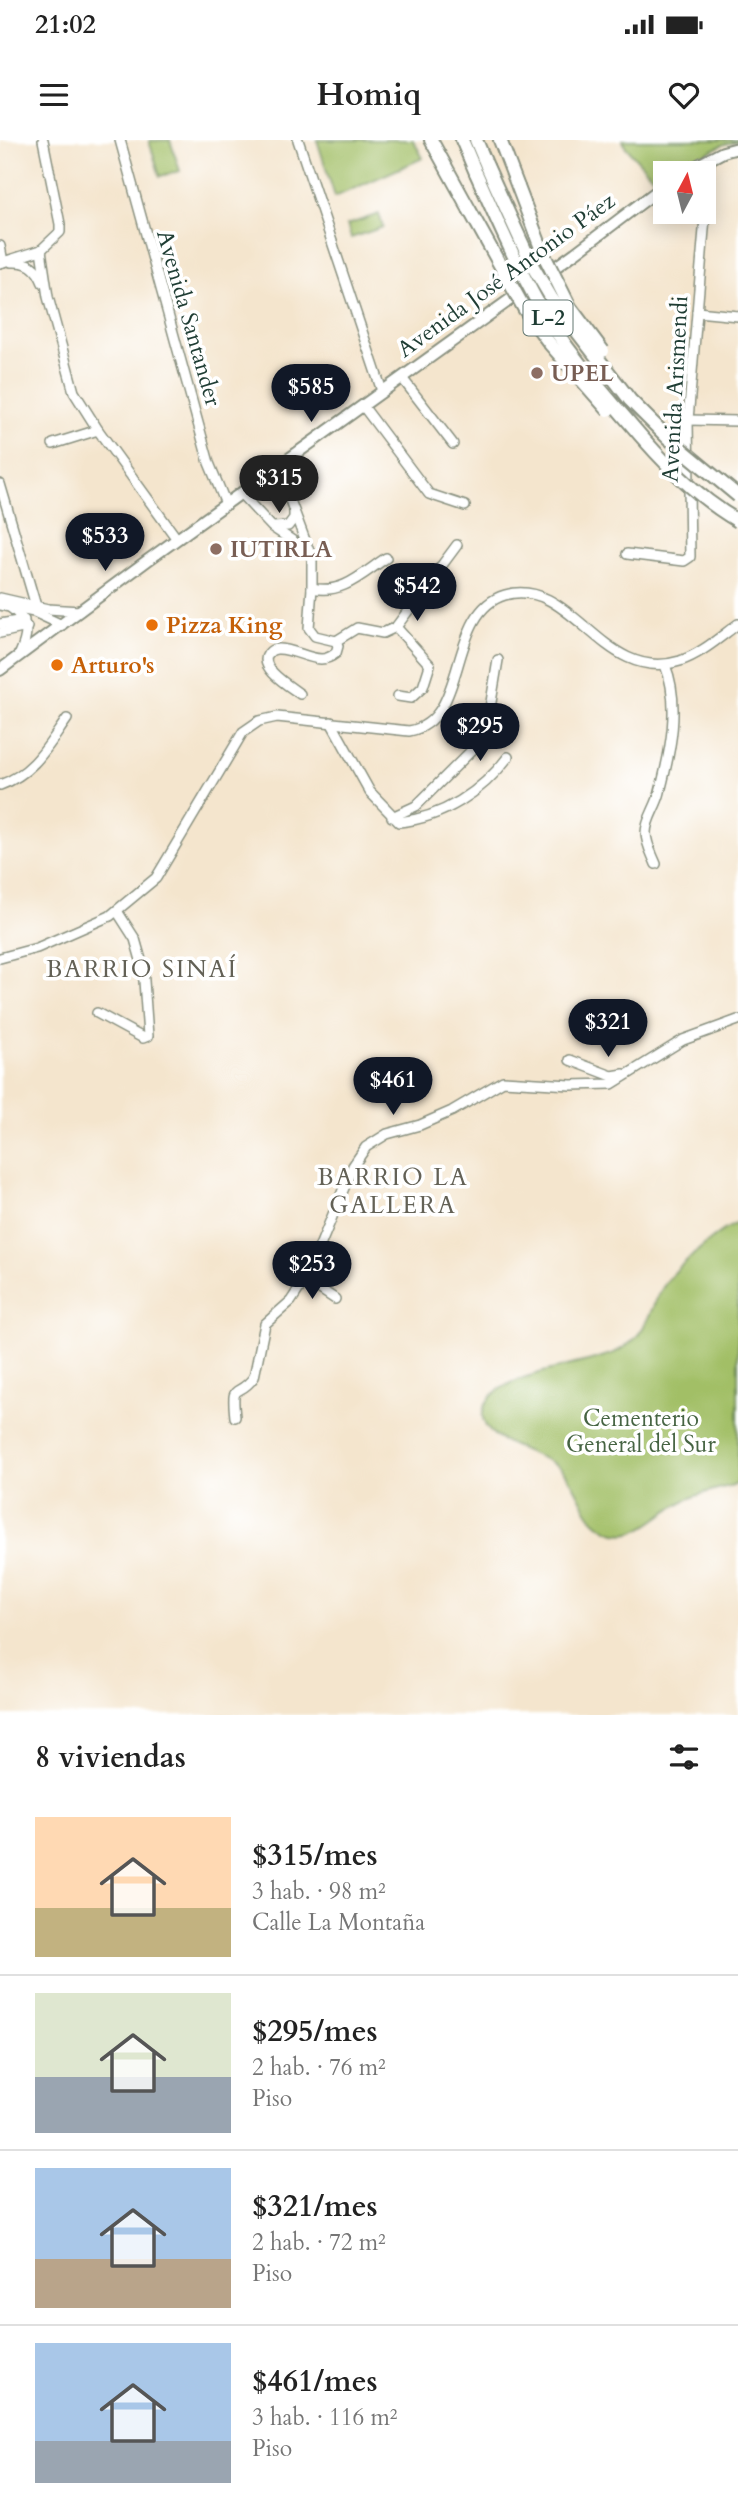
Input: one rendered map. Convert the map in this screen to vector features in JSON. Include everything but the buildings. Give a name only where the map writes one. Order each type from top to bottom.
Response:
[{"type":"highway","points":[[431,140],[525,310],[550,344],[619,421],[648,445]]},
{"type":"highway","points":[[438,140],[469,209]]},
{"type":"highway","name":"L-2","points":[[462,140],[508,246],[539,304],[577,361],[648,445],[699,493],[738,521]]},
{"type":"highway","name":"L-2","points":[[476,140],[532,265],[552,299],[630,400],[668,438],[738,496]]},
{"type":"highway","points":[[502,140],[543,253],[570,307],[622,377],[630,400]]},
{"type":"main road","points":[[705,161],[738,148]]},
{"type":"main road","name":"Avenida José Antonio Páez","points":[[0,670],[653,194]]},
{"type":"street","points":[[1,263],[41,250],[60,232],[43,140]]},
{"type":"street","name":"Avenida Santander","points":[[120,140],[209,463],[226,504]]},
{"type":"street","points":[[298,140],[382,391]]},
{"type":"street","name":"Avenida Arismendi","points":[[628,554],[684,561],[688,561],[690,557],[688,420],[710,158]]},
{"type":"street","points":[[0,246],[1,263]]},
{"type":"street","points":[[41,250],[48,297],[74,393],[177,540]]},
{"type":"street","points":[[1,263],[26,263],[36,269],[48,297]]},
{"type":"street","points":[[697,312],[738,316]]},
{"type":"street","points":[[401,377],[453,444]]},
{"type":"street","points":[[363,405],[429,494],[465,506]]},
{"type":"street","points":[[688,420],[738,421]]},
{"type":"street","points":[[53,443],[98,430]]},
{"type":"street","points":[[278,468],[313,566],[309,628],[315,636],[335,640],[357,628],[383,633],[396,628],[457,545]]},
{"type":"street","points":[[0,484],[36,606]]},
{"type":"street","points":[[241,494],[272,527],[308,551]]},
{"type":"street","points":[[272,527],[288,526],[294,512]]},
{"type":"street","points":[[312,588],[333,590],[344,587],[386,558]]},
{"type":"street","points":[[0,958],[37,948],[85,928],[117,911],[156,878],[243,732],[250,725],[277,717],[409,731],[421,729],[441,711],[478,615],[491,602],[505,595],[540,595],[556,602],[598,640],[623,654],[650,664],[665,665],[691,656],[738,624]]},
{"type":"street","points":[[0,598],[64,612],[80,611]]},
{"type":"street","points":[[5,606],[25,623],[26,640],[18,657]]},
{"type":"street","points":[[5,606],[34,612],[62,625]]},
{"type":"street","points":[[0,624],[25,623]]},
{"type":"street","points":[[0,633],[25,623]]},
{"type":"street","points":[[396,628],[430,665],[423,687],[411,698],[398,696]]},
{"type":"street","points":[[300,694],[273,674],[266,662],[266,656],[279,649],[319,659],[327,658],[337,652],[335,640]]},
{"type":"street","points":[[392,817],[416,806],[475,746],[488,720],[498,660]]},
{"type":"street","points":[[656,864],[646,838],[646,828],[660,795],[668,757],[674,698],[665,665]]},
{"type":"street","points":[[0,785],[21,776],[32,766],[68,719]]},
{"type":"street","points":[[331,722],[365,785],[399,822],[414,821],[446,809],[489,780],[508,757]]},
{"type":"street","points":[[97,1013],[143,1038],[148,1036],[143,967],[135,939],[117,911]]},
{"type":"street","points":[[235,1418],[235,1391],[254,1377],[265,1324],[291,1301],[305,1279],[358,1156],[376,1140],[452,1111],[503,1081],[608,1085],[693,1036],[738,1020]]},
{"type":"street","points":[[570,1060],[616,1077],[645,1065]]},
{"type":"street","points":[[305,1279],[335,1299]]},
{"type":"green space","points":[[170,140],[180,171],[160,176],[149,141]]},
{"type":"green space","points":[[317,140],[413,140],[423,158],[335,197]]},
{"type":"green space","points":[[623,140],[738,140],[722,145],[692,161],[653,161],[653,178],[625,146]]},
{"type":"green space","points":[[379,214],[383,227],[351,238],[347,225]]},
{"type":"green space","name":"Cementerio General del Sur","points":[[738,1222],[738,1484],[689,1499],[629,1533],[618,1534],[607,1530],[590,1516],[571,1481],[560,1468],[501,1440],[484,1423],[483,1412],[489,1398],[520,1379],[603,1357],[629,1344],[644,1326],[658,1295],[672,1275],[712,1239]]},
{"type":"place","name":"UPEL","points":[[537,373]]},
{"type":"place","name":"IUTIRLA","points":[[216,549]]},
{"type":"place","name":"Pizza King","points":[[152,625]]},
{"type":"place","name":"Arturo's","points":[[57,665]]},
{"type":"district","name":"BARRIO SINAÍ","points":[[142,969]]},
{"type":"district","name":"BARRIO LA GALLERA","points":[[393,1191]]}]
